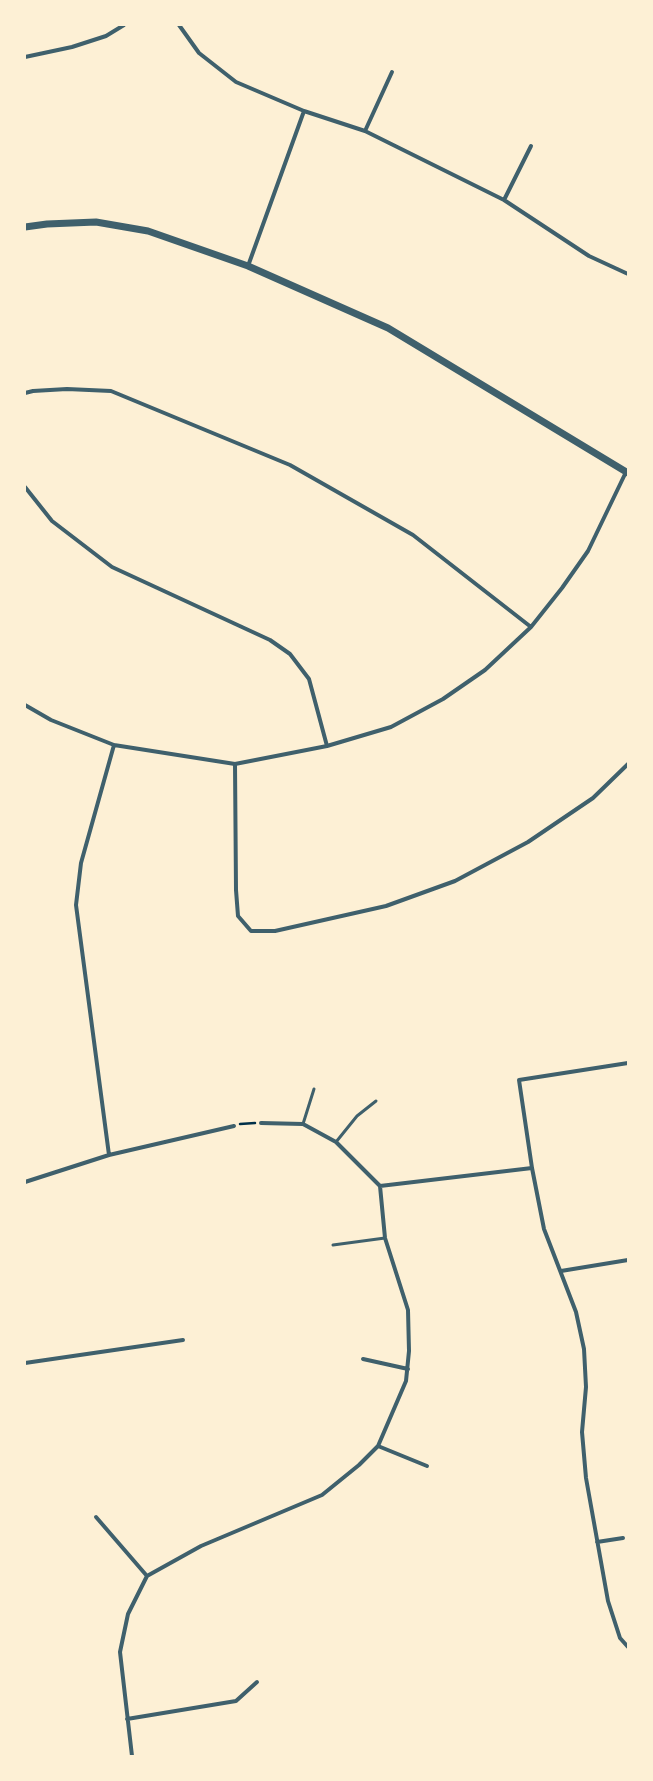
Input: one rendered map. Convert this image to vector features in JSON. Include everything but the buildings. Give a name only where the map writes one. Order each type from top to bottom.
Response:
[{"type":"street","points":[[25,57],[72,47],[106,36],[124,25]]},
{"type":"street","points":[[179,25],[199,53],[236,82],[304,111],[365,131],[504,200],[589,256],[628,274]]},
{"type":"street","points":[[365,131],[392,72]]},
{"type":"street","points":[[248,266],[304,111]]},
{"type":"street","points":[[504,200],[531,146]]},
{"type":"street","points":[[25,227],[47,224],[96,222],[148,231],[248,266],[388,328],[627,472],[588,550],[562,588],[531,627],[485,670],[443,699],[391,727],[326,746],[235,764],[114,745],[51,720],[25,705]]},
{"type":"street","points":[[25,393],[33,391],[67,389],[111,391],[290,465],[413,535],[531,627]]},
{"type":"street","points":[[25,487],[52,521],[112,567],[270,640],[290,654],[308,679],[326,746]]},
{"type":"street","points":[[109,1155],[76,905],[81,863],[114,745]]},
{"type":"street","points":[[235,764],[236,890],[238,916],[251,930],[275,931],[386,906],[455,881],[528,842],[592,798],[628,764]]},
{"type":"street","points":[[628,1063],[519,1080],[532,1168],[544,1229],[576,1312],[584,1349],[586,1387],[582,1432],[586,1478],[608,1601],[620,1638],[628,1647]]},
{"type":"street","points":[[132,1756],[120,1652],[128,1614],[147,1576],[201,1546],[322,1495],[359,1465],[378,1446],[406,1381],[410,1351],[408,1310],[385,1238],[380,1186],[336,1142],[303,1124],[261,1123]]},
{"type":"street","points":[[25,1182],[109,1155],[234,1126]]},
{"type":"street","points":[[380,1186],[532,1168]]},
{"type":"street","points":[[561,1271],[628,1260]]},
{"type":"street","points":[[25,1363],[183,1340]]},
{"type":"street","points":[[362,1359],[408,1368]]},
{"type":"street","points":[[378,1446],[427,1466]]},
{"type":"street","points":[[96,1517],[147,1576]]},
{"type":"street","points":[[597,1542],[623,1538]]},
{"type":"street","points":[[128,1719],[236,1701],[257,1682]]},
{"type":"lane","points":[[303,1124],[314,1088]]},
{"type":"lane","points":[[336,1142],[357,1116],[376,1101]]},
{"type":"lane","points":[[333,1245],[385,1238]]},
{"type":"path","points":[[234,1126],[248,1122],[261,1123]]}]
